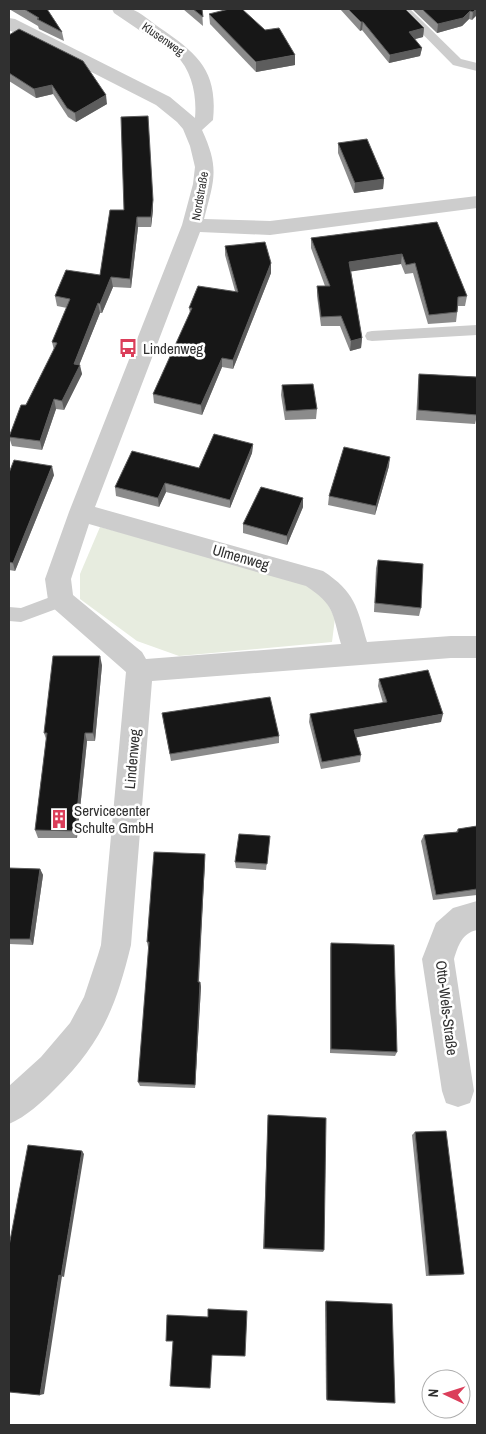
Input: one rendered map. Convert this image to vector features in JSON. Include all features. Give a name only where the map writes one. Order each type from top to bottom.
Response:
[{"type":"street","name":"Klusenweg","points":[[120,9],[182,51],[192,61],[201,82],[206,109],[204,120],[192,128]]},
{"type":"street","name":"Nordstraße","points":[[9,24],[163,101],[184,118],[192,128],[206,167],[192,224],[270,228],[477,202]]},
{"type":"street","points":[[192,224],[81,512],[58,579],[61,600],[128,655],[140,671],[451,647],[477,647]]},
{"type":"street","name":"Ulmenweg","points":[[81,512],[314,578],[332,590],[343,605],[357,654]]},
{"type":"street","name":"Lindenweg","points":[[9,1107],[54,1068],[87,1026],[106,982],[116,945],[140,671]]},
{"type":"street","name":"Otto-Wels-Straße","points":[[458,1091],[438,959],[447,933],[464,918],[477,916]]},
{"type":"lane","points":[[404,9],[457,62],[477,67]]},
{"type":"lane","points":[[372,336],[477,330]]},
{"type":"lane","points":[[9,614],[21,616],[61,600]]},
{"type":"shaded area","points":[[100,527],[302,580],[324,597],[335,618],[332,642],[179,656],[137,641],[80,599],[80,574]]},
{"type":"building","points":[[24,9],[47,9],[62,32],[37,19],[39,18]]},
{"type":"building","points":[[193,9],[202,9],[203,17]]},
{"type":"building","points":[[229,9],[242,9],[265,30],[279,28],[295,55],[256,62],[209,14]]},
{"type":"building","points":[[348,9],[405,9],[424,28],[409,32],[422,48],[390,55],[363,22]]},
{"type":"building","points":[[422,9],[476,9],[473,12],[470,11],[463,18],[438,24]]},
{"type":"building","points":[[19,29],[83,61],[106,95],[75,113],[67,108],[52,85],[34,89],[9,73],[9,35]]},
{"type":"building","points":[[148,116],[153,200],[151,217],[137,217],[130,279],[111,277],[100,304],[98,303],[74,364],[80,365],[62,401],[54,399],[40,441],[9,437],[21,405],[26,405],[57,343],[52,342],[70,299],[55,296],[66,270],[100,275],[110,210],[124,210],[121,117]]},
{"type":"building","points":[[367,139],[384,179],[355,183],[338,143]]},
{"type":"building","points":[[437,222],[467,296],[458,297],[457,312],[429,315],[415,263],[406,265],[402,254],[349,262],[362,338],[351,341],[341,316],[321,317],[317,286],[330,286],[311,238]]},
{"type":"building","points":[[265,242],[271,263],[233,360],[222,358],[201,405],[153,394],[192,308],[189,308],[198,286],[238,292],[225,246]]},
{"type":"building","points":[[419,374],[477,377],[477,415],[418,410]]},
{"type":"building","points":[[313,384],[317,409],[286,411],[282,385]]},
{"type":"building","points":[[214,434],[253,444],[230,500],[165,483],[158,498],[115,487],[132,451],[199,468]]},
{"type":"building","points":[[344,447],[390,457],[376,506],[329,496]]},
{"type":"building","points":[[14,460],[52,466],[13,563],[9,562],[9,473]]},
{"type":"building","points":[[261,487],[303,498],[287,536],[243,524]]},
{"type":"building","points":[[378,560],[423,564],[421,608],[375,603]]},
{"type":"building","points":[[53,656],[100,656],[93,733],[85,733],[75,831],[35,830],[47,733],[44,733]]},
{"type":"building","points":[[428,670],[443,714],[354,730],[361,755],[322,762],[310,714],[387,702],[379,679]]},
{"type":"building","points":[[270,697],[279,736],[170,754],[162,713]]},
{"type":"building","points":[[477,826],[477,889],[436,895],[424,835],[458,832],[458,829]]},
{"type":"building","points":[[239,834],[270,836],[267,864],[235,862]]},
{"type":"building","points":[[154,852],[205,854],[195,1085],[138,1082]]},
{"type":"building","points":[[9,868],[40,869],[30,939],[9,939]]},
{"type":"building","points":[[331,943],[394,945],[397,1052],[331,1049]]},
{"type":"building","points":[[268,1115],[326,1118],[324,1250],[264,1248]]},
{"type":"building","points":[[446,1131],[464,1274],[429,1275],[415,1132]]},
{"type":"building","points":[[28,1145],[82,1151],[61,1276],[59,1275],[40,1395],[9,1392],[9,1246]]},
{"type":"building","points":[[326,1301],[392,1304],[395,1403],[327,1400]]},
{"type":"building","points":[[208,1309],[247,1311],[245,1356],[212,1355],[210,1388],[170,1386],[173,1341],[166,1341],[167,1315],[208,1317]]},
{"type":"place","name":"Lindenweg","points":[[128,348]]},
{"type":"place","name":"Servicecenter Schulte GmbH","points":[[59,819]]}]
